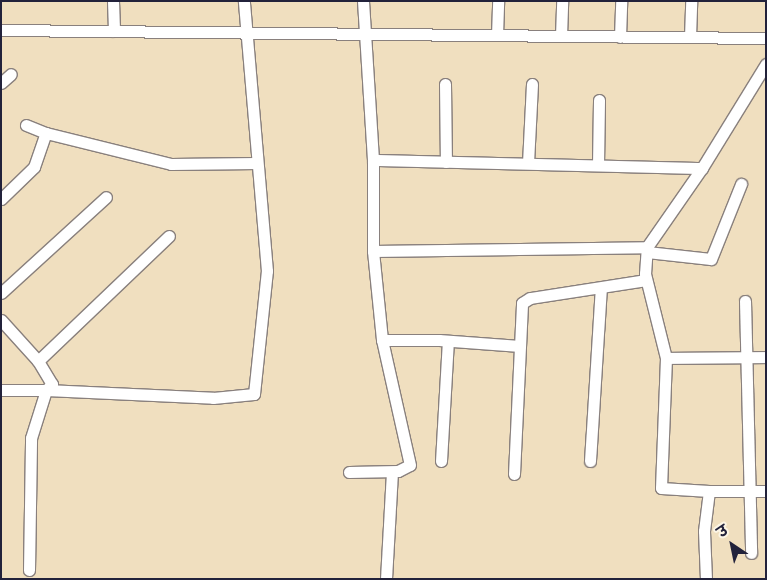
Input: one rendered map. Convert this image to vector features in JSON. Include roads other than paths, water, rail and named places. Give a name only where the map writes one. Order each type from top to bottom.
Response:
[{"type":"street","points":[[112,1],[114,31]]},
{"type":"street","points":[[1,390],[46,390],[213,398],[254,394],[267,271],[245,33],[244,1]]},
{"type":"street","points":[[349,472],[392,472],[406,468],[411,459],[382,340],[373,251],[373,160],[363,1]]},
{"type":"street","points":[[497,35],[498,1]]},
{"type":"street","points":[[561,36],[562,1]]},
{"type":"street","points":[[620,37],[621,1]]},
{"type":"street","points":[[690,38],[691,1]]},
{"type":"street","points":[[1,30],[766,38]]},
{"type":"street","points":[[766,64],[702,168],[647,250],[646,280],[666,358],[661,488],[709,491],[766,491]]},
{"type":"street","points":[[1,83],[10,74]]},
{"type":"street","points":[[444,84],[446,162]]},
{"type":"street","points":[[528,163],[532,84]]},
{"type":"street","points":[[598,165],[599,100]]},
{"type":"street","points":[[26,125],[46,133],[172,164],[257,163]]},
{"type":"street","points":[[1,199],[34,167],[46,133]]},
{"type":"street","points":[[373,160],[702,168]]},
{"type":"street","points":[[373,251],[647,250],[711,259],[742,184]]},
{"type":"street","points":[[1,293],[106,197]]},
{"type":"street","points":[[38,361],[169,236]]},
{"type":"street","points":[[514,474],[522,302],[530,298],[646,280]]},
{"type":"street","points":[[590,462],[601,288]]},
{"type":"street","points":[[745,301],[752,553]]},
{"type":"street","points":[[1,320],[38,361],[51,380],[50,388],[46,390],[31,438],[29,570]]},
{"type":"street","points":[[382,340],[448,341],[520,346]]},
{"type":"street","points":[[441,460],[448,341]]},
{"type":"street","points":[[666,358],[766,357]]},
{"type":"street","points":[[386,579],[392,472]]},
{"type":"street","points":[[706,579],[704,531],[709,491]]}]
